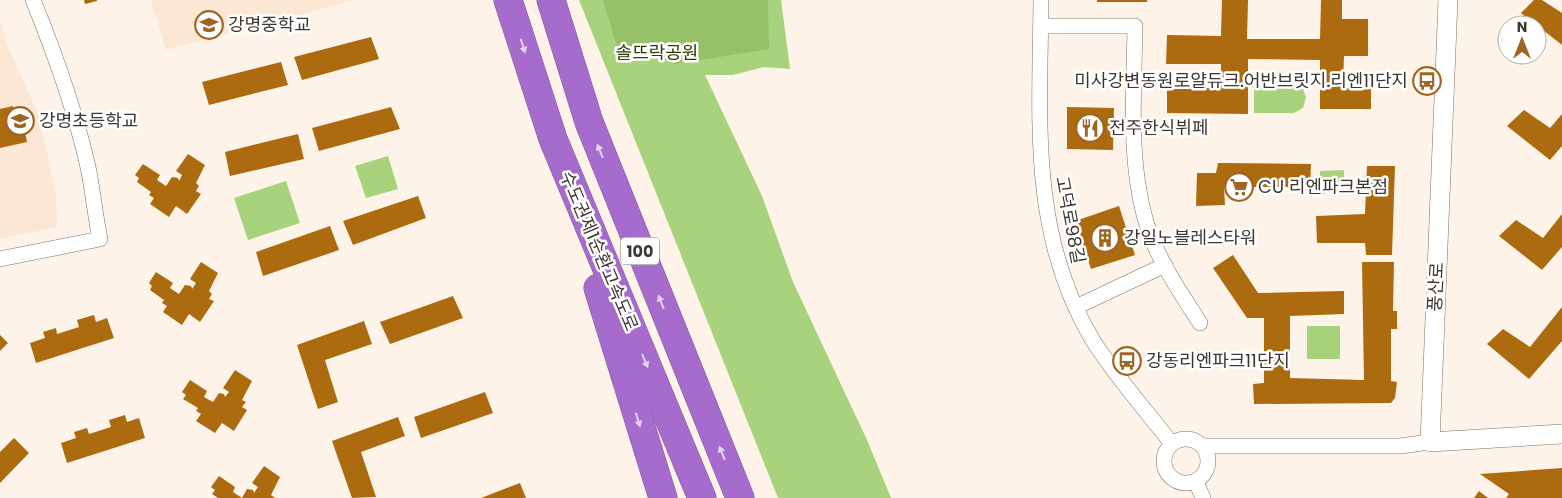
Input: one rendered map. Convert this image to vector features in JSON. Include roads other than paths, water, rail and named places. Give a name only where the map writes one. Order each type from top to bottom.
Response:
[{"type":"highway","name":"수도권제1순환고속도로","points":[[508,0],[553,138],[702,498]]},
{"type":"highway","name":"수도권제1순환고속도로","points":[[551,0],[589,122],[740,498]]},
{"type":"highway","points":[[553,138],[663,498]]},
{"type":"street","points":[[0,259],[100,239],[93,208],[88,168],[75,120],[33,0]]},
{"type":"street","name":"고덕로98길","points":[[1041,0],[1042,180],[1053,247],[1062,277],[1076,307],[1108,363],[1172,444]]},
{"type":"street","name":"풍산로","points":[[1430,442],[1448,0]]},
{"type":"street","points":[[1041,26],[1135,26],[1136,174],[1141,205],[1150,235],[1175,285],[1200,323]]},
{"type":"street","points":[[1076,307],[1165,265]]},
{"type":"street","points":[[1203,446],[1400,446],[1430,442],[1562,434]]},
{"type":"street","points":[[1184,439],[1191,439],[1203,446],[1207,452],[1208,466],[1206,473],[1196,482],[1189,484],[1176,481],[1166,471],[1164,458],[1172,444],[1184,439]]},
{"type":"street","points":[[1196,482],[1203,498]]},
{"type":"place","name":"강명중학교","points":[[209,25]]},
{"type":"place","name":"미사강변동원로얄듀크.어반브릿지.리엔11단지","points":[[1427,81]]},
{"type":"place","name":"강명초등학교","points":[[20,121]]},
{"type":"place","name":"전주한식뷔페","points":[[1090,128]]},
{"type":"place","name":"CU 리엔파크본점","points":[[1239,187]]},
{"type":"place","name":"강일노블레스타워","points":[[1105,238]]},
{"type":"place","name":"강동리엔파크11단지","points":[[1127,361]]},
{"type":"park label","name":"솔뜨락공원","points":[[657,53]]}]
